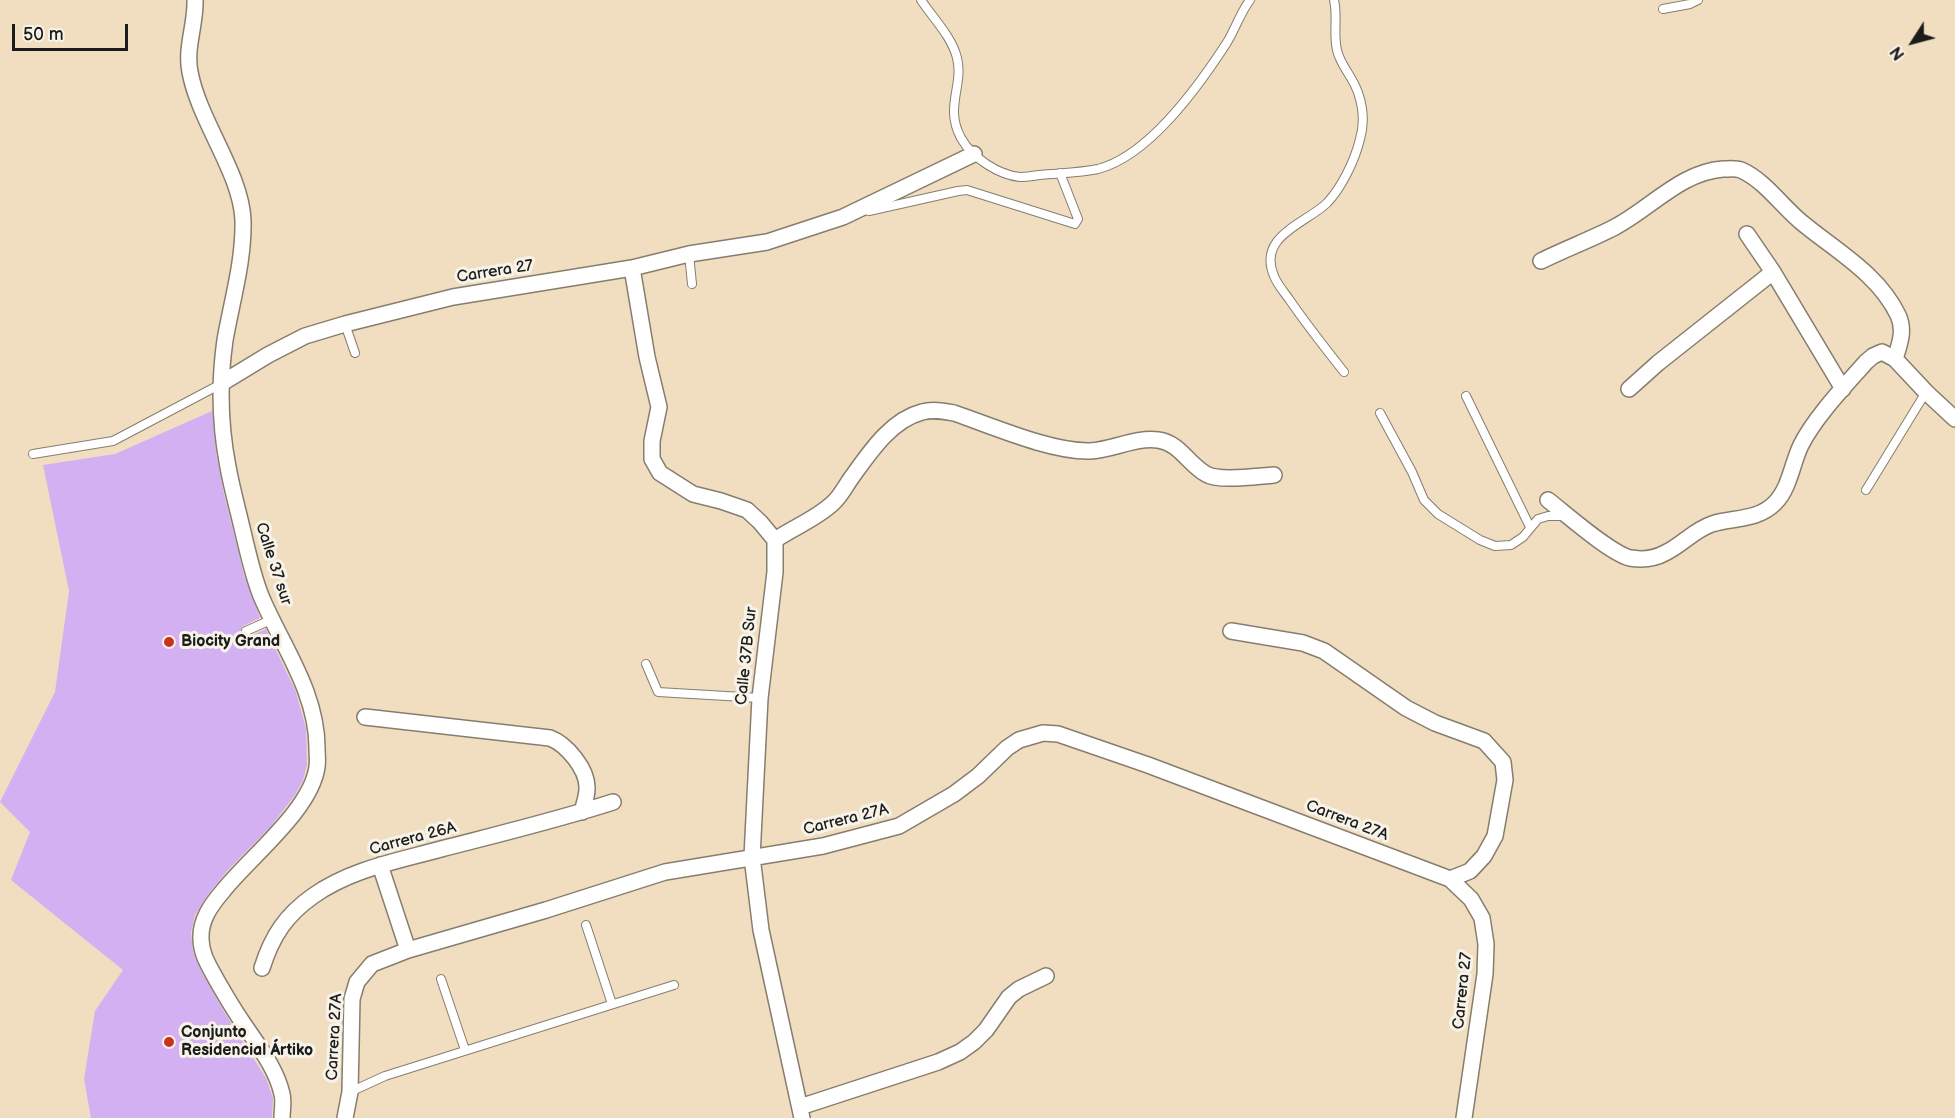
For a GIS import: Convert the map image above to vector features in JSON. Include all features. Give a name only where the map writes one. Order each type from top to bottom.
[{"type":"street","name":"Calle 37 sur","points":[[195,0],[189,69],[195,92],[235,187],[243,217],[242,247],[225,342],[222,383],[221,411],[227,465],[261,596],[306,691],[315,717],[317,768],[309,791],[296,810],[236,874],[212,905],[203,921],[201,940],[205,958],[276,1075],[283,1096],[282,1118]]},
{"type":"street","name":"Carrera 27","points":[[222,383],[305,336],[345,324],[453,297],[632,268],[657,260],[767,242],[843,217],[974,154]]},
{"type":"street","points":[[1541,261],[1614,228],[1677,185],[1699,174],[1722,169],[1739,170],[1759,182],[1800,222],[1854,263],[1876,284],[1890,302],[1902,329],[1895,359]]},
{"type":"street","points":[[1747,234],[1773,272],[1843,389]]},
{"type":"street","points":[[632,268],[648,365],[659,407],[652,441],[652,459],[660,473],[693,495],[747,510],[775,540],[819,514],[835,501],[884,436],[902,422],[921,412],[938,410],[954,412],[1052,446],[1075,451],[1093,451],[1140,441],[1158,440],[1172,444],[1207,475],[1219,477],[1274,475]]},
{"type":"street","points":[[1629,389],[1658,363],[1773,272]]},
{"type":"street","points":[[1548,500],[1611,549],[1628,557],[1642,559],[1668,552],[1709,525],[1762,513],[1777,502],[1786,487],[1802,444],[1843,389],[1872,356],[1882,352],[1895,359],[1955,419]]},
{"type":"street","name":"Calle 37B Sur","points":[[775,540],[775,572],[760,698],[752,857],[761,930],[801,1113]]},
{"type":"street","points":[[1231,631],[1303,643],[1324,651],[1406,708],[1435,723],[1484,741],[1503,762],[1505,780],[1495,836],[1484,856],[1470,871],[1450,879]]},
{"type":"street","points":[[364,717],[550,738],[560,742],[568,749],[586,778],[588,786],[582,812]]},
{"type":"street","name":"Carrera 27A","points":[[345,1118],[350,1092],[352,999],[357,982],[372,964],[408,950],[546,910],[664,872],[823,846],[899,826],[954,794],[978,776],[1007,748],[1026,737],[1043,733],[1058,734],[1148,765],[1450,879]]},
{"type":"street","name":"Carrera 26A","points":[[262,968],[268,947],[279,929],[312,896],[331,884],[380,865],[613,802]]},
{"type":"street","points":[[380,865],[408,950]]},
{"type":"street","name":"Carrera 27","points":[[1450,879],[1472,899],[1482,918],[1486,944],[1485,974],[1464,1118]]},
{"type":"street","points":[[801,1113],[960,1052],[986,1029],[1009,997],[1018,989],[1046,976]]},
{"type":"lane","points":[[921,0],[948,38],[957,59],[953,114],[962,141],[974,154],[1004,173],[1021,177],[1096,169],[1112,164],[1140,148],[1152,137],[1210,66],[1227,42],[1250,0]]},
{"type":"lane","points":[[1334,0],[1337,52],[1361,102],[1363,121],[1360,140],[1347,172],[1326,203],[1295,224],[1275,242],[1271,261],[1275,278],[1344,372]]},
{"type":"lane","points":[[1663,9],[1690,4],[1698,0]]},
{"type":"lane","points":[[843,217],[967,190],[1075,224],[1078,219],[1060,173]]},
{"type":"lane","points":[[689,254],[692,284]]},
{"type":"lane","points":[[345,324],[356,353]]},
{"type":"lane","name":"Carrera 27","points":[[33,454],[113,441],[222,383]]},
{"type":"lane","points":[[1866,490],[1926,392]]},
{"type":"lane","points":[[1466,396],[1530,527]]},
{"type":"lane","points":[[1380,413],[1412,472],[1424,500],[1438,514],[1480,540],[1495,546],[1511,545],[1523,537],[1538,519],[1548,516],[1568,516]]},
{"type":"lane","points":[[246,631],[273,619]]},
{"type":"lane","points":[[646,664],[658,692],[760,698]]},
{"type":"lane","points":[[586,925],[612,1004]]},
{"type":"lane","points":[[441,979],[465,1050]]},
{"type":"lane","points":[[350,1092],[385,1076],[674,985]]},
{"type":"building","name":"Biocity Grand","points":[[212,411],[216,453],[224,494],[244,575],[260,618],[243,626],[240,633],[248,637],[266,629],[296,692],[306,729],[307,765],[303,780],[295,795],[271,826],[227,871],[207,896],[195,915],[191,932],[193,952],[200,969],[266,1078],[273,1098],[272,1118],[91,1118],[84,1079],[95,1011],[123,970],[11,880],[30,832],[0,802],[55,692],[69,591],[43,465],[115,454]]},
{"type":"place","name":"Biocity Grand","points":[[169,642]]},
{"type":"place","name":"Conjunto Residencial Ártiko","points":[[169,1042]]}]
